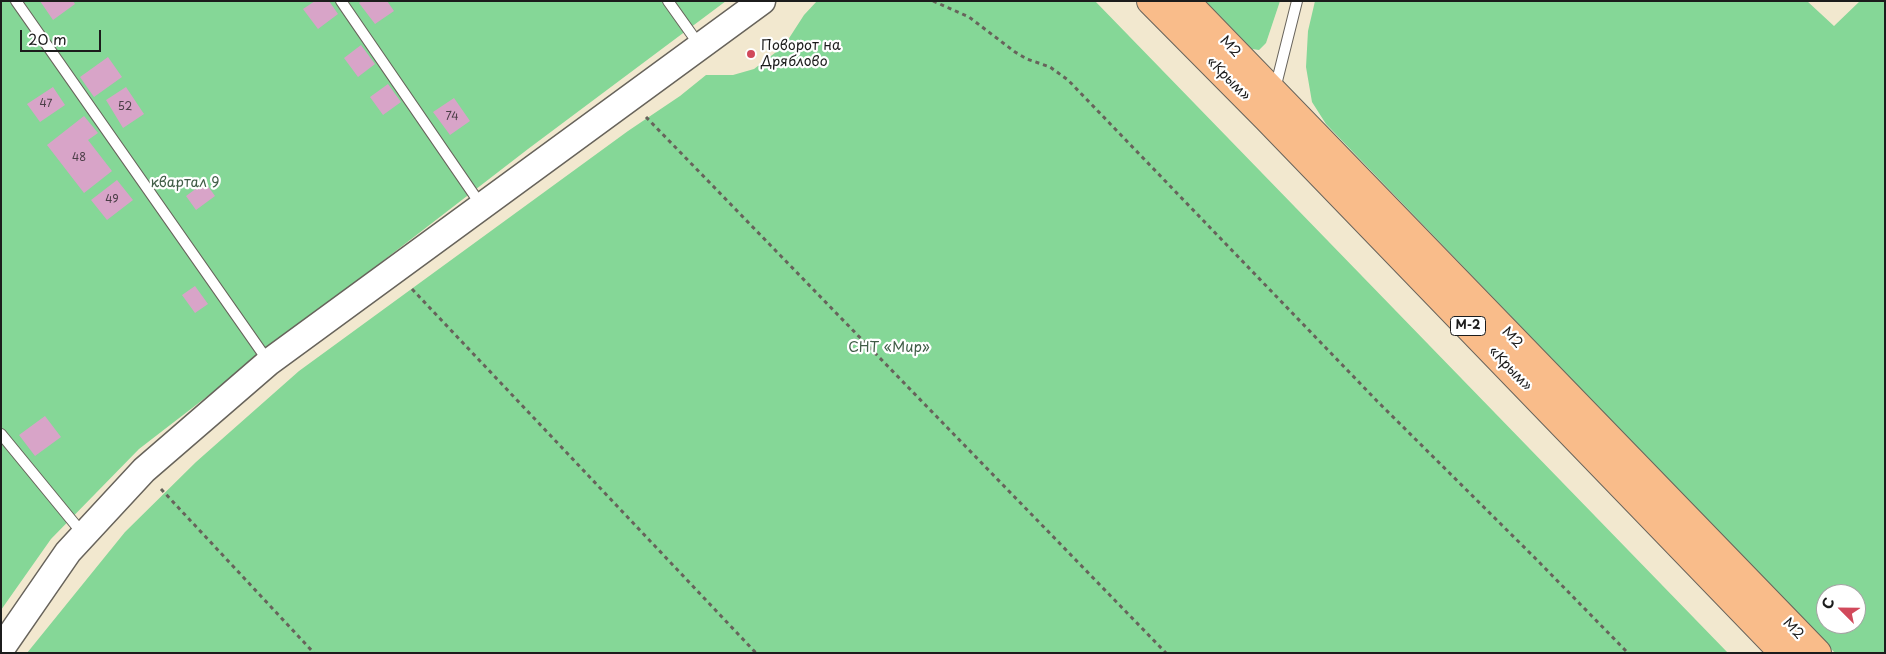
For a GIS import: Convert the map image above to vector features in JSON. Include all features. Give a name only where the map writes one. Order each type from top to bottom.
[{"type":"highway","name":"«Крым»","points":[[1151,1],[1267,118],[1784,653]]},
{"type":"highway","name":"М2","points":[[1185,1],[1817,653]]},
{"type":"street","points":[[1,649],[68,552],[144,470],[268,362],[762,1]]},
{"type":"lane","points":[[16,1],[268,362]]},
{"type":"lane","points":[[341,1],[482,206]]},
{"type":"lane","points":[[668,1],[700,46]]},
{"type":"lane","points":[[1274,92],[1297,1]]},
{"type":"lane","points":[[1,434],[84,535]]},
{"type":"path","points":[[932,1],[969,17],[1027,59],[1050,67],[1068,80],[1377,401],[1536,558],[1628,653]]},
{"type":"path","points":[[628,99],[1166,653]]},
{"type":"path","points":[[394,270],[756,653]]},
{"type":"path","points":[[144,470],[314,653]]},
{"type":"green space","name":"квартал 9","points":[[1,1],[726,1],[528,149],[139,449],[51,539],[1,610]]},
{"type":"green space","name":"СНТ «Мир»","points":[[817,1],[1095,1],[1728,653],[27,653],[125,532],[196,462],[299,371],[628,131],[680,96],[706,75],[733,75],[754,69],[784,46],[804,15]]},
{"type":"green space","points":[[1205,1],[1280,1],[1266,43],[1259,50],[1252,49]]},
{"type":"green space","points":[[1315,1],[1807,1],[1834,26],[1860,1],[1885,1],[1885,653],[1835,653],[1817,634],[1866,634],[1866,584],[1816,584],[1816,633],[1326,124],[1312,102],[1306,67],[1308,31]]},
{"type":"building","points":[[40,1],[73,1],[75,4],[53,20]]},
{"type":"building","points":[[315,1],[329,1],[338,14],[318,29],[303,9]]},
{"type":"building","points":[[362,1],[387,1],[394,11],[375,24],[359,3]]},
{"type":"building","points":[[361,45],[375,64],[358,77],[344,58]]},
{"type":"building","points":[[108,57],[122,77],[94,97],[80,77]]},
{"type":"building","points":[[388,84],[401,102],[383,115],[370,97]]},
{"type":"building","points":[[53,87],[65,105],[40,122],[27,104]]},
{"type":"building","points":[[126,87],[144,114],[123,128],[106,100]]},
{"type":"building","points":[[454,98],[470,121],[450,135],[433,112]]},
{"type":"building","points":[[84,116],[98,133],[88,140],[112,171],[84,193],[47,145]]},
{"type":"building","points":[[117,180],[133,200],[107,220],[91,200]]},
{"type":"building","points":[[205,182],[215,196],[196,210],[186,196]]},
{"type":"building","points":[[195,286],[208,304],[195,313],[182,295]]},
{"type":"building","points":[[45,416],[61,437],[35,456],[19,435]]},
{"type":"place","name":"Поворот на Дряблово","points":[[751,54]]}]
